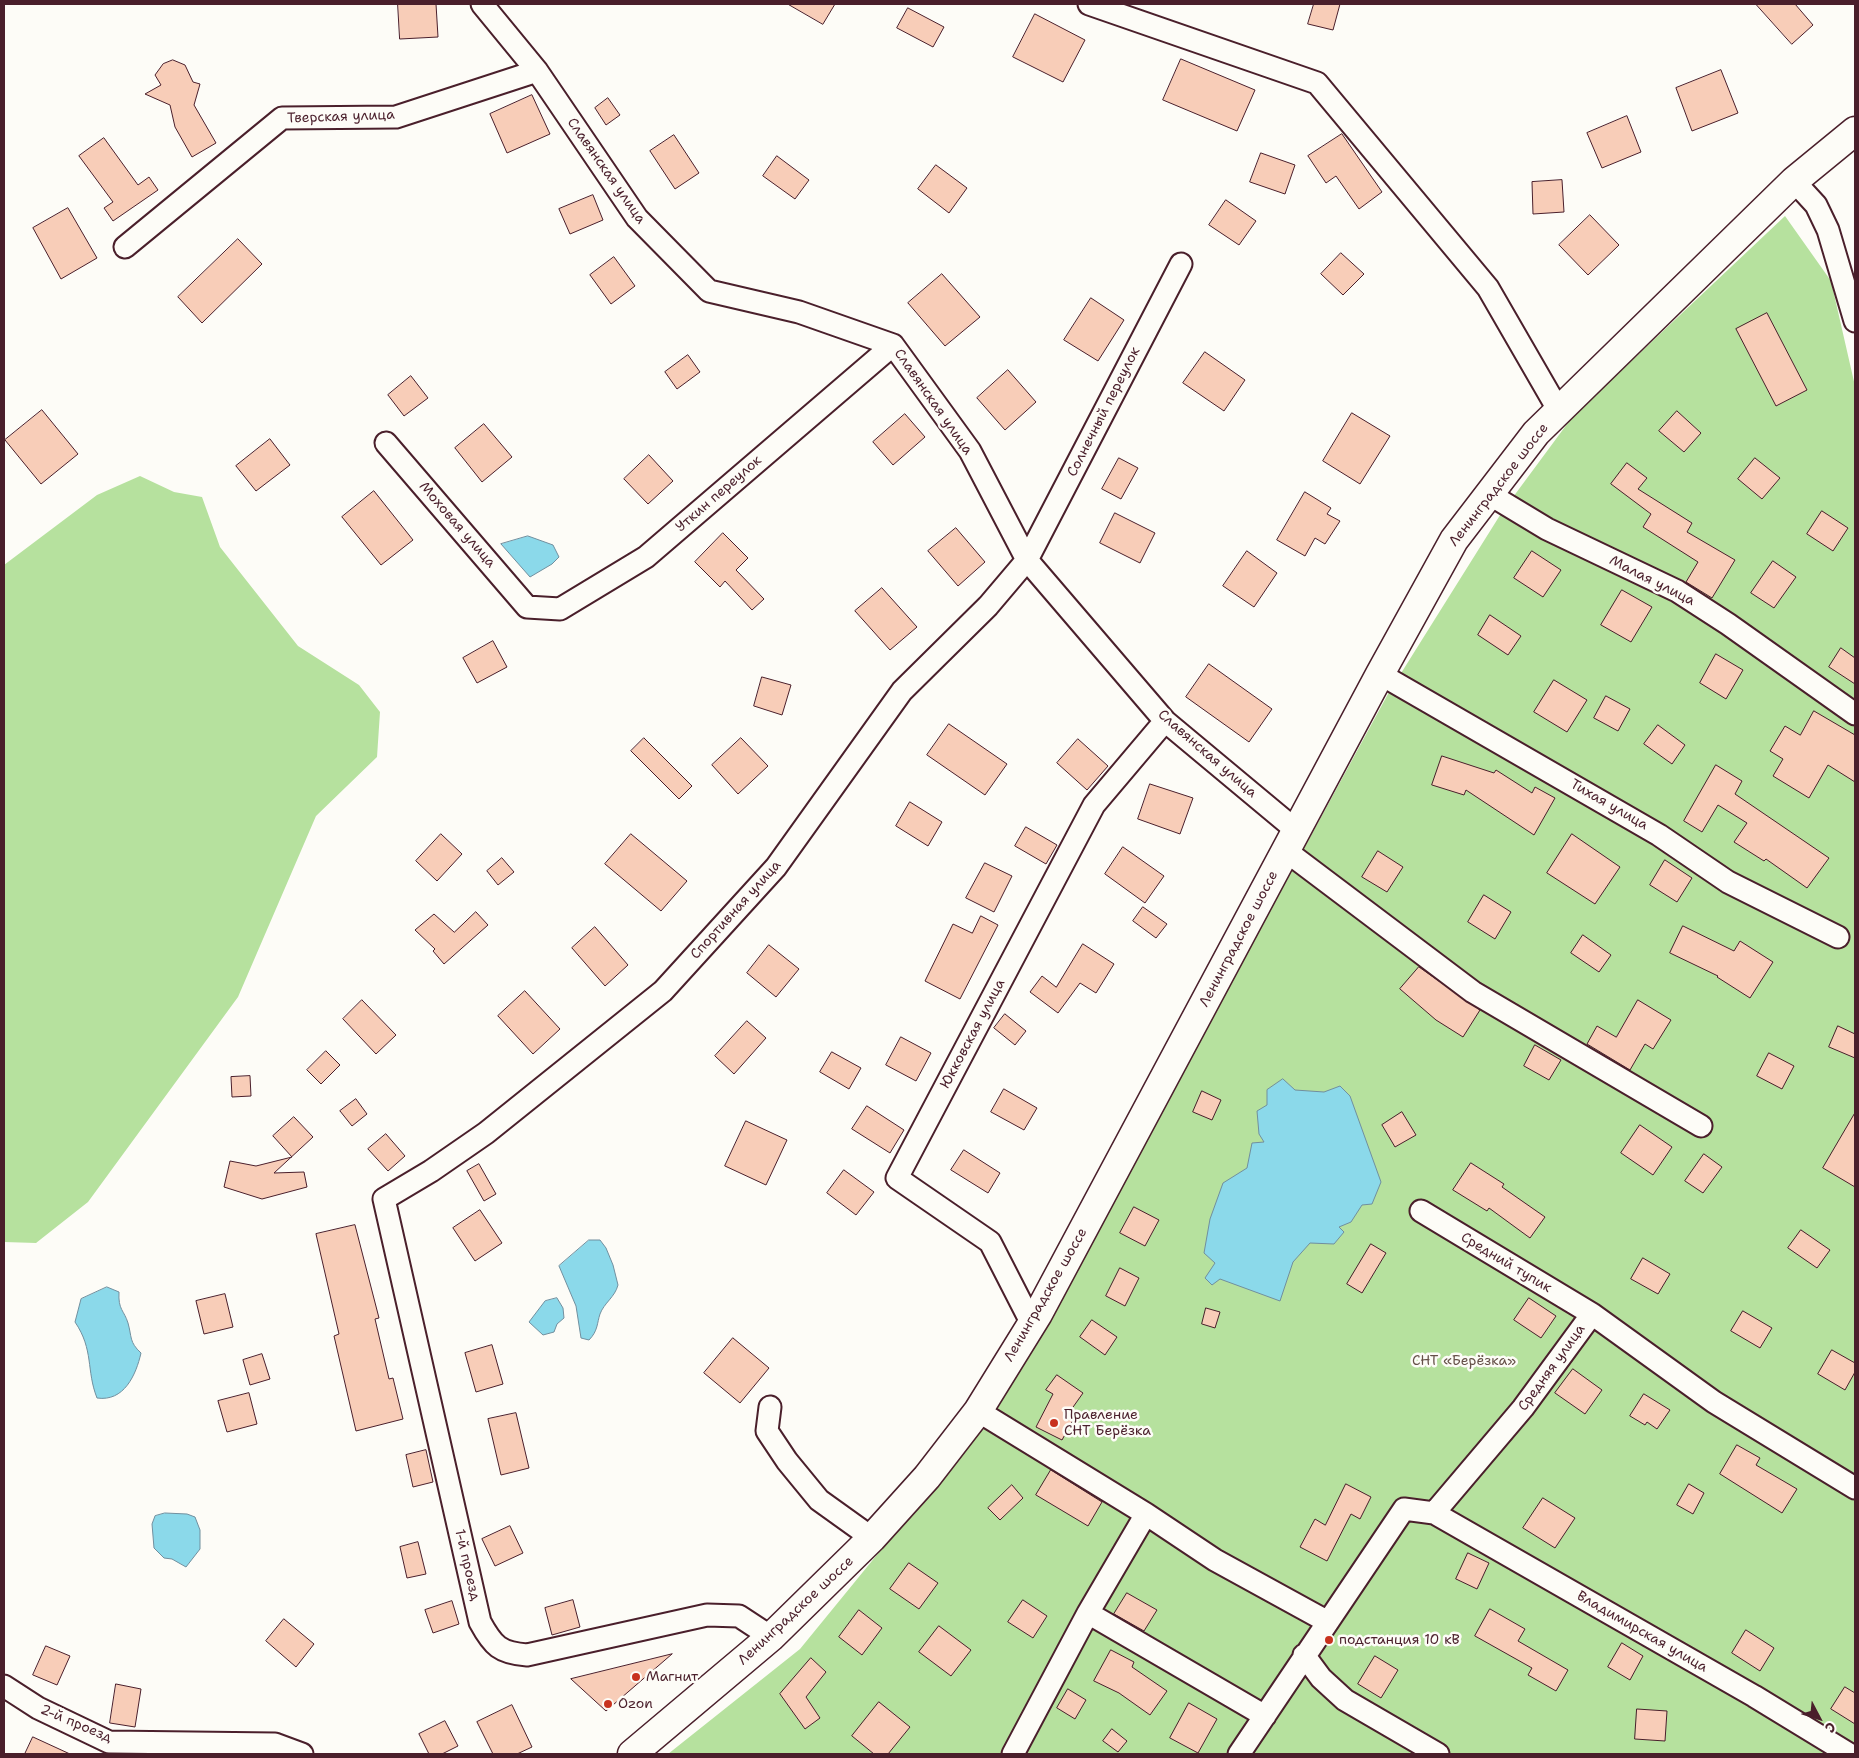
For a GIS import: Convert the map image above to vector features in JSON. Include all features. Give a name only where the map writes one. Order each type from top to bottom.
[{"type":"main road","name":"Ленинградское шоссе","points":[[632,1754],[771,1637],[872,1538],[927,1477],[978,1411],[1032,1324],[1380,674],[1454,540],[1536,433],[1794,181],[1855,131]]},
{"type":"street","name":"Славянская улица","points":[[482,4],[537,71],[636,218],[709,290],[799,312],[892,345],[970,452],[1026,560],[1165,721],[1292,841],[1473,992],[1701,1126]]},
{"type":"street","points":[[1089,4],[1317,83],[1488,288],[1559,411]]},
{"type":"street","name":"Тверская улица","points":[[125,247],[282,118],[396,117],[537,71]]},
{"type":"street","points":[[1794,181],[1816,205],[1828,230],[1855,321]]},
{"type":"street","name":"Солнечный переулок","points":[[1026,560],[1181,264]]},
{"type":"street","name":"Уткин переулок","points":[[528,606],[560,609],[646,557],[892,345]]},
{"type":"street","name":"Моховая улица","points":[[386,443],[528,606]]},
{"type":"street","name":"Малая улица","points":[[1489,494],[1547,529],[1677,591],[1728,624],[1855,714]]},
{"type":"street","name":"Спортивная улица","points":[[384,1199],[431,1172],[486,1133],[663,991],[776,867],[902,690],[988,606],[1026,560]]},
{"type":"street","name":"Тихая улица","points":[[1380,674],[1659,835],[1728,882],[1838,937]]},
{"type":"street","name":"Юкковская улица","points":[[1032,1324],[990,1242],[897,1178],[1094,805],[1165,721]]},
{"type":"street","name":"1-й проезд","points":[[384,1199],[480,1622],[490,1640],[508,1654],[527,1656],[707,1615],[739,1616],[771,1637]]},
{"type":"street","name":"Средний тупик","points":[[1421,1212],[1592,1314]]},
{"type":"street","name":"Средняя улица","points":[[1434,1513],[1523,1408],[1592,1314],[1714,1402],[1855,1488]]},
{"type":"street","points":[[770,1407],[767,1431],[787,1461],[819,1500],[872,1538]]},
{"type":"street","points":[[978,1411],[1146,1514],[1215,1560],[1328,1622]]},
{"type":"street","points":[[1239,1754],[1404,1509],[1434,1513]]},
{"type":"street","name":"Владимирская улица","points":[[1434,1513],[1754,1696],[1848,1754]]},
{"type":"street","points":[[1013,1754],[1088,1613],[1146,1514]]},
{"type":"street","points":[[1088,1613],[1265,1716]]},
{"type":"street","points":[[1304,1655],[1321,1678],[1345,1700],[1438,1754]]},
{"type":"street","name":"2-й проезд","points":[[4,1686],[38,1708],[109,1742],[275,1744],[302,1754]]},
{"type":"green space","name":"СНТ «Берёзка»","points":[[1785,216],[1831,281],[1855,386],[1855,1754],[668,1754],[800,1649],[974,1436],[1276,900],[1388,694],[1502,512],[1573,416]]},
{"type":"green space","points":[[140,476],[174,492],[202,497],[220,547],[298,646],[359,685],[380,712],[377,757],[316,816],[238,997],[88,1202],[36,1243],[4,1242],[4,565],[97,495]]},
{"type":"water","points":[[528,536],[553,545],[559,557],[552,564],[530,577],[501,544]]},
{"type":"water","points":[[1283,1079],[1295,1090],[1324,1092],[1340,1086],[1350,1096],[1381,1182],[1372,1204],[1362,1205],[1351,1222],[1339,1227],[1344,1232],[1334,1244],[1310,1243],[1293,1262],[1280,1301],[1220,1279],[1212,1285],[1205,1278],[1215,1263],[1204,1253],[1210,1219],[1223,1183],[1247,1168],[1252,1143],[1264,1142],[1259,1134],[1257,1111],[1267,1105],[1267,1090]]},
{"type":"water","points":[[589,1240],[600,1240],[606,1248],[618,1285],[602,1310],[596,1330],[589,1340],[581,1338],[576,1306],[559,1266]]},
{"type":"water","points":[[107,1287],[119,1292],[120,1306],[128,1323],[133,1342],[141,1353],[136,1370],[127,1385],[115,1396],[97,1398],[85,1342],[75,1322],[81,1299]]},
{"type":"water","points":[[557,1298],[563,1308],[564,1318],[557,1324],[554,1332],[543,1335],[529,1322],[545,1301]]},
{"type":"water","points":[[165,1513],[187,1514],[195,1517],[200,1530],[200,1549],[186,1567],[172,1559],[164,1558],[154,1548],[152,1524],[155,1516]]},
{"type":"building","points":[[398,4],[436,4],[438,37],[400,39]]},
{"type":"building","points":[[788,4],[835,4],[823,24]]},
{"type":"building","points":[[1314,4],[1340,4],[1333,30],[1308,24]]},
{"type":"building","points":[[1756,4],[1795,4],[1813,25],[1792,44]]},
{"type":"building","points":[[908,8],[944,27],[933,47],[897,28]]},
{"type":"building","points":[[1035,14],[1085,40],[1063,82],[1013,57]]},
{"type":"building","points":[[1181,59],[1255,90],[1237,131],[1163,100]]},
{"type":"building","points":[[173,60],[185,65],[193,82],[200,84],[194,105],[216,143],[192,157],[175,127],[170,105],[145,94],[161,85],[155,75],[163,64]]},
{"type":"building","points":[[1721,70],[1738,113],[1692,131],[1676,88]]},
{"type":"building","points":[[532,95],[550,134],[507,153],[490,114]]},
{"type":"building","points":[[608,98],[620,115],[606,125],[595,108]]},
{"type":"building","points":[[1627,116],[1641,152],[1602,168],[1587,133]]},
{"type":"building","points":[[1342,134],[1382,192],[1359,209],[1336,176],[1326,183],[1308,156]]},
{"type":"building","points":[[674,135],[699,173],[675,189],[650,151]]},
{"type":"building","points":[[104,138],[138,185],[149,177],[158,190],[113,221],[104,208],[113,202],[79,156]]},
{"type":"building","points":[[1261,153],[1295,165],[1285,194],[1250,182]]},
{"type":"building","points":[[777,156],[809,180],[795,199],[763,176]]},
{"type":"building","points":[[936,165],[967,188],[949,213],[918,189]]},
{"type":"building","points":[[1562,180],[1564,212],[1533,214],[1532,182]]},
{"type":"building","points":[[593,195],[603,220],[570,234],[559,209]]},
{"type":"building","points":[[1226,200],[1256,221],[1239,245],[1209,225]]},
{"type":"building","points":[[68,208],[97,258],[61,279],[33,228]]},
{"type":"building","points":[[1590,215],[1619,245],[1588,275],[1559,245]]},
{"type":"building","points":[[238,239],[262,264],[202,323],[178,297]]},
{"type":"building","points":[[1341,253],[1364,274],[1343,295],[1321,274]]},
{"type":"building","points":[[614,257],[635,286],[611,304],[590,275]]},
{"type":"building","points":[[942,274],[980,317],[945,346],[908,303]]},
{"type":"building","points":[[1091,298],[1124,320],[1098,361],[1064,340]]},
{"type":"building","points":[[1767,313],[1807,390],[1776,406],[1736,329]]},
{"type":"building","points":[[1205,352],[1245,380],[1224,411],[1183,383]]},
{"type":"building","points":[[688,355],[700,372],[677,389],[665,372]]},
{"type":"building","points":[[1008,370],[1036,402],[1005,430],[977,398]]},
{"type":"building","points":[[411,376],[428,398],[404,416],[388,395]]},
{"type":"building","points":[[42,410],[78,454],[41,484],[5,440]]},
{"type":"building","points":[[1677,411],[1701,433],[1684,452],[1659,431]]},
{"type":"building","points":[[1352,413],[1390,436],[1360,484],[1323,461]]},
{"type":"building","points":[[905,414],[925,437],[893,465],[873,442]]},
{"type":"building","points":[[484,424],[512,457],[482,482],[455,448]]},
{"type":"building","points":[[270,439],[290,465],[256,491],[236,466]]},
{"type":"building","points":[[649,455],[673,481],[648,504],[624,479]]},
{"type":"building","points":[[1119,458],[1138,468],[1121,499],[1102,489]]},
{"type":"building","points":[[1755,458],[1780,478],[1762,499],[1738,479]]},
{"type":"building","points":[[1627,463],[1647,478],[1638,489],[1692,523],[1687,532],[1735,560],[1712,598],[1686,582],[1698,562],[1643,527],[1651,514],[1611,484]]},
{"type":"building","points":[[374,491],[413,540],[381,565],[342,517]]},
{"type":"building","points":[[1305,492],[1331,508],[1327,514],[1340,521],[1325,544],[1315,538],[1305,556],[1277,540]]},
{"type":"building","points":[[1822,511],[1848,528],[1833,551],[1807,534]]},
{"type":"building","points":[[1115,513],[1155,533],[1140,563],[1100,543]]},
{"type":"building","points":[[956,528],[985,562],[958,586],[928,551]]},
{"type":"building","points":[[723,533],[748,558],[736,570],[764,599],[752,610],[725,581],[720,587],[695,562]]},
{"type":"building","points":[[1247,551],[1277,573],[1254,607],[1223,586]]},
{"type":"building","points":[[1532,551],[1561,570],[1543,597],[1514,578]]},
{"type":"building","points":[[1773,561],[1796,577],[1774,608],[1751,593]]},
{"type":"building","points":[[882,588],[917,627],[890,650],[855,611]]},
{"type":"building","points":[[1622,590],[1652,607],[1631,642],[1601,625]]},
{"type":"building","points":[[1490,615],[1521,636],[1508,655],[1478,635]]},
{"type":"building","points":[[493,641],[507,667],[477,683],[463,658]]},
{"type":"building","points":[[1841,648],[1855,658],[1855,684],[1829,667]]},
{"type":"building","points":[[1716,654],[1743,670],[1726,699],[1700,683]]},
{"type":"building","points":[[1209,664],[1272,709],[1249,742],[1186,697]]},
{"type":"building","points":[[762,677],[791,685],[782,715],[754,706]]},
{"type":"building","points":[[1554,680],[1587,700],[1567,732],[1534,712]]},
{"type":"building","points":[[1606,696],[1630,709],[1618,731],[1594,718]]},
{"type":"building","points":[[1814,711],[1855,735],[1855,782],[1828,765],[1809,798],[1773,776],[1783,759],[1770,751],[1785,726],[1800,735]]},
{"type":"building","points":[[949,724],[1007,764],[985,795],[927,755]]},
{"type":"building","points":[[1658,725],[1685,745],[1672,764],[1644,744]]},
{"type":"building","points":[[644,738],[692,786],[679,799],[631,751]]},
{"type":"building","points":[[741,738],[768,766],[738,794],[712,765]]},
{"type":"building","points":[[1078,739],[1108,766],[1087,790],[1057,763]]},
{"type":"building","points":[[1442,756],[1494,773],[1496,770],[1532,793],[1535,787],[1555,798],[1534,835],[1466,790],[1464,795],[1432,785]]},
{"type":"building","points":[[1716,765],[1742,781],[1735,794],[1829,858],[1807,888],[1766,859],[1764,861],[1734,842],[1747,823],[1718,805],[1702,832],[1684,821]]},
{"type":"building","points":[[1150,784],[1193,798],[1180,834],[1138,819]]},
{"type":"building","points":[[910,802],[942,822],[928,846],[896,826]]},
{"type":"building","points":[[1026,827],[1057,845],[1046,864],[1015,846]]},
{"type":"building","points":[[441,834],[462,854],[437,881],[416,861]]},
{"type":"building","points":[[631,834],[687,881],[661,911],[605,864]]},
{"type":"building","points":[[1572,834],[1620,867],[1595,904],[1547,873]]},
{"type":"building","points":[[1123,847],[1164,876],[1145,903],[1105,874]]},
{"type":"building","points":[[1378,851],[1403,867],[1387,892],[1362,877]]},
{"type":"building","points":[[502,858],[514,872],[498,885],[487,871]]},
{"type":"building","points":[[1665,860],[1692,878],[1677,902],[1650,885]]},
{"type":"building","points":[[985,863],[1012,876],[994,912],[966,898]]},
{"type":"building","points":[[1484,895],[1511,912],[1495,939],[1468,922]]},
{"type":"building","points":[[1143,907],[1167,924],[1156,938],[1133,921]]},
{"type":"building","points":[[476,912],[488,925],[444,964],[433,951],[435,949],[415,930],[434,914],[454,932]]},
{"type":"building","points":[[981,916],[998,925],[960,999],[925,981],[953,924],[972,933]]},
{"type":"building","points":[[1683,926],[1734,951],[1740,941],[1773,962],[1750,998],[1718,976],[1670,953]]},
{"type":"building","points":[[595,927],[628,965],[605,986],[572,948]]},
{"type":"building","points":[[1583,935],[1611,955],[1599,972],[1571,953]]},
{"type":"building","points":[[1083,944],[1114,964],[1096,993],[1080,983],[1058,1013],[1030,992],[1042,976],[1056,987]]},
{"type":"building","points":[[769,945],[799,969],[776,997],[747,973]]},
{"type":"building","points":[[1419,967],[1480,1010],[1463,1037],[1436,1020],[1400,989]]},
{"type":"building","points":[[525,991],[560,1029],[533,1054],[498,1016]]},
{"type":"building","points":[[362,1000],[396,1035],[376,1054],[343,1019]]},
{"type":"building","points":[[1638,1000],[1671,1020],[1653,1049],[1645,1044],[1630,1070],[1587,1044],[1597,1026],[1616,1037]]},
{"type":"building","points":[[1005,1014],[1026,1031],[1015,1045],[994,1028]]},
{"type":"building","points":[[747,1021],[766,1038],[734,1074],[715,1056]]},
{"type":"building","points":[[1838,1026],[1855,1034],[1855,1058],[1829,1047]]},
{"type":"building","points":[[901,1037],[931,1053],[916,1081],[886,1065]]},
{"type":"building","points":[[1535,1045],[1561,1060],[1549,1080],[1524,1066]]},
{"type":"building","points":[[326,1051],[340,1065],[321,1084],[307,1070]]},
{"type":"building","points":[[832,1052],[861,1068],[849,1089],[820,1072]]},
{"type":"building","points":[[1769,1053],[1794,1066],[1782,1089],[1757,1076]]},
{"type":"building","points":[[250,1076],[251,1096],[232,1097],[231,1077]]},
{"type":"building","points":[[1004,1089],[1037,1108],[1024,1130],[991,1112]]},
{"type":"building","points":[[1202,1091],[1221,1100],[1212,1120],[1193,1112]]},
{"type":"building","points":[[356,1099],[367,1114],[352,1126],[340,1111]]},
{"type":"building","points":[[867,1106],[904,1130],[890,1153],[852,1129]]},
{"type":"building","points":[[1402,1112],[1416,1135],[1395,1147],[1382,1125]]},
{"type":"building","points":[[1855,1113],[1855,1187],[1823,1168]]},
{"type":"building","points":[[294,1117],[313,1137],[292,1157],[273,1136]]},
{"type":"building","points":[[746,1121],[787,1140],[766,1185],[725,1166]]},
{"type":"building","points":[[1640,1125],[1672,1147],[1653,1175],[1621,1153]]},
{"type":"building","points":[[386,1134],[405,1156],[388,1171],[368,1149]]},
{"type":"building","points":[[964,1150],[1000,1173],[988,1193],[951,1170]]},
{"type":"building","points":[[1704,1154],[1722,1167],[1703,1193],[1685,1181]]},
{"type":"building","points":[[291,1157],[274,1173],[304,1172],[307,1187],[262,1199],[224,1187],[230,1161],[256,1166]]},
{"type":"building","points":[[1471,1163],[1504,1184],[1502,1187],[1545,1217],[1530,1238],[1489,1208],[1487,1211],[1453,1190]]},
{"type":"building","points":[[479,1164],[496,1194],[484,1201],[467,1171]]},
{"type":"building","points":[[844,1170],[874,1192],[856,1215],[827,1193]]},
{"type":"building","points":[[1134,1207],[1159,1220],[1145,1246],[1120,1233]]},
{"type":"building","points":[[480,1210],[502,1243],[475,1261],[453,1228]]},
{"type":"building","points":[[355,1225],[379,1318],[375,1319],[389,1379],[393,1378],[403,1419],[356,1431],[334,1336],[339,1334],[316,1234]]},
{"type":"building","points":[[1801,1230],[1830,1250],[1817,1268],[1788,1248]]},
{"type":"building","points":[[1371,1244],[1386,1253],[1362,1293],[1347,1284]]},
{"type":"building","points":[[1643,1258],[1670,1274],[1658,1294],[1631,1279]]},
{"type":"building","points":[[1120,1268],[1139,1278],[1125,1306],[1106,1296]]},
{"type":"building","points":[[225,1294],[233,1327],[204,1334],[196,1301]]},
{"type":"building","points":[[1529,1298],[1556,1316],[1541,1338],[1514,1320]]},
{"type":"building","points":[[1206,1308],[1220,1312],[1215,1328],[1202,1324]]},
{"type":"building","points":[[1743,1311],[1772,1328],[1760,1348],[1731,1331]]},
{"type":"building","points":[[1092,1320],[1117,1337],[1105,1355],[1080,1337]]},
{"type":"building","points":[[733,1338],[769,1368],[740,1403],[704,1373]]},
{"type":"building","points":[[492,1345],[503,1384],[476,1392],[465,1353]]},
{"type":"building","points":[[1832,1350],[1855,1363],[1855,1372],[1845,1390],[1818,1374]]},
{"type":"building","points":[[262,1354],[270,1379],[250,1385],[243,1360]]},
{"type":"building","points":[[1573,1369],[1602,1390],[1585,1414],[1555,1393]]},
{"type":"building","points":[[1057,1375],[1083,1393],[1066,1417],[1073,1420],[1062,1440],[1036,1427],[1053,1394],[1046,1390]]},
{"type":"building","points":[[249,1393],[257,1424],[227,1432],[218,1401]]},
{"type":"building","points":[[1644,1394],[1670,1410],[1657,1429],[1647,1422],[1645,1425],[1630,1416]]},
{"type":"building","points":[[516,1413],[529,1468],[501,1475],[488,1419]]},
{"type":"building","points":[[1737,1445],[1760,1458],[1756,1465],[1797,1489],[1782,1513],[1720,1474]]},
{"type":"building","points":[[426,1450],[433,1482],[413,1487],[406,1455]]},
{"type":"building","points":[[1051,1470],[1102,1502],[1088,1526],[1036,1495]]},
{"type":"building","points":[[1346,1484],[1371,1497],[1360,1519],[1351,1514],[1327,1561],[1300,1547],[1315,1519],[1325,1525]]},
{"type":"building","points":[[1689,1484],[1704,1493],[1693,1514],[1677,1505]]},
{"type":"building","points":[[1012,1485],[1023,1498],[1000,1520],[988,1508]]},
{"type":"building","points":[[1543,1498],[1575,1518],[1555,1548],[1523,1528]]},
{"type":"building","points":[[510,1526],[523,1553],[495,1566],[482,1539]]},
{"type":"building","points":[[418,1542],[426,1574],[407,1578],[400,1547]]},
{"type":"building","points":[[1468,1553],[1489,1563],[1477,1589],[1456,1579]]},
{"type":"building","points":[[909,1563],[938,1583],[919,1609],[890,1589]]},
{"type":"building","points":[[1127,1593],[1157,1610],[1144,1631],[1114,1614]]},
{"type":"building","points":[[573,1600],[580,1627],[552,1635],[545,1608]]},
{"type":"building","points":[[1023,1600],[1047,1616],[1033,1638],[1008,1622]]},
{"type":"building","points":[[452,1601],[459,1624],[433,1633],[425,1610]]},
{"type":"building","points":[[1490,1609],[1525,1629],[1518,1641],[1568,1670],[1556,1691],[1528,1675],[1532,1668],[1475,1636]]},
{"type":"building","points":[[859,1610],[882,1628],[862,1655],[839,1637]]},
{"type":"building","points":[[284,1619],[314,1644],[296,1667],[266,1641]]},
{"type":"building","points":[[939,1626],[971,1650],[951,1676],[919,1652]]},
{"type":"building","points":[[1746,1630],[1774,1648],[1760,1671],[1732,1653]]},
{"type":"building","points":[[1622,1643],[1643,1656],[1630,1680],[1608,1667]]},
{"type":"building","points":[[46,1646],[70,1656],[57,1685],[33,1675]]},
{"type":"building","points":[[1111,1650],[1134,1662],[1132,1667],[1167,1691],[1150,1715],[1119,1693],[1094,1681]]},
{"type":"building","points":[[672,1654],[606,1711],[571,1679]]},
{"type":"building","points":[[1375,1656],[1398,1670],[1381,1698],[1358,1684]]},
{"type":"building","points":[[811,1658],[826,1672],[806,1697],[820,1718],[805,1729],[780,1694]]},
{"type":"building","points":[[116,1684],[141,1689],[135,1727],[110,1723]]},
{"type":"building","points":[[1845,1687],[1855,1693],[1855,1724],[1831,1709]]},
{"type":"building","points":[[1068,1689],[1086,1700],[1075,1719],[1057,1708]]},
{"type":"building","points":[[879,1702],[910,1727],[888,1754],[874,1754],[852,1736]]},
{"type":"building","points":[[1189,1703],[1217,1719],[1198,1753],[1170,1738]]},
{"type":"building","points":[[512,1705],[532,1747],[517,1754],[493,1754],[477,1722]]},
{"type":"building","points":[[1637,1709],[1667,1711],[1665,1741],[1635,1739]]},
{"type":"building","points":[[445,1721],[458,1746],[442,1754],[429,1754],[419,1734]]},
{"type":"building","points":[[1112,1729],[1127,1741],[1118,1752],[1103,1741]]},
{"type":"building","points":[[33,1737],[70,1754],[25,1754]]},
{"type":"place","name":"Правление СНТ Берёзка","points":[[1054,1423]]},
{"type":"place","name":"подстанция 10 кВ","points":[[1329,1640]]},
{"type":"place","name":"Магнит","points":[[636,1677]]},
{"type":"place","name":"Ozon","points":[[608,1704]]}]
